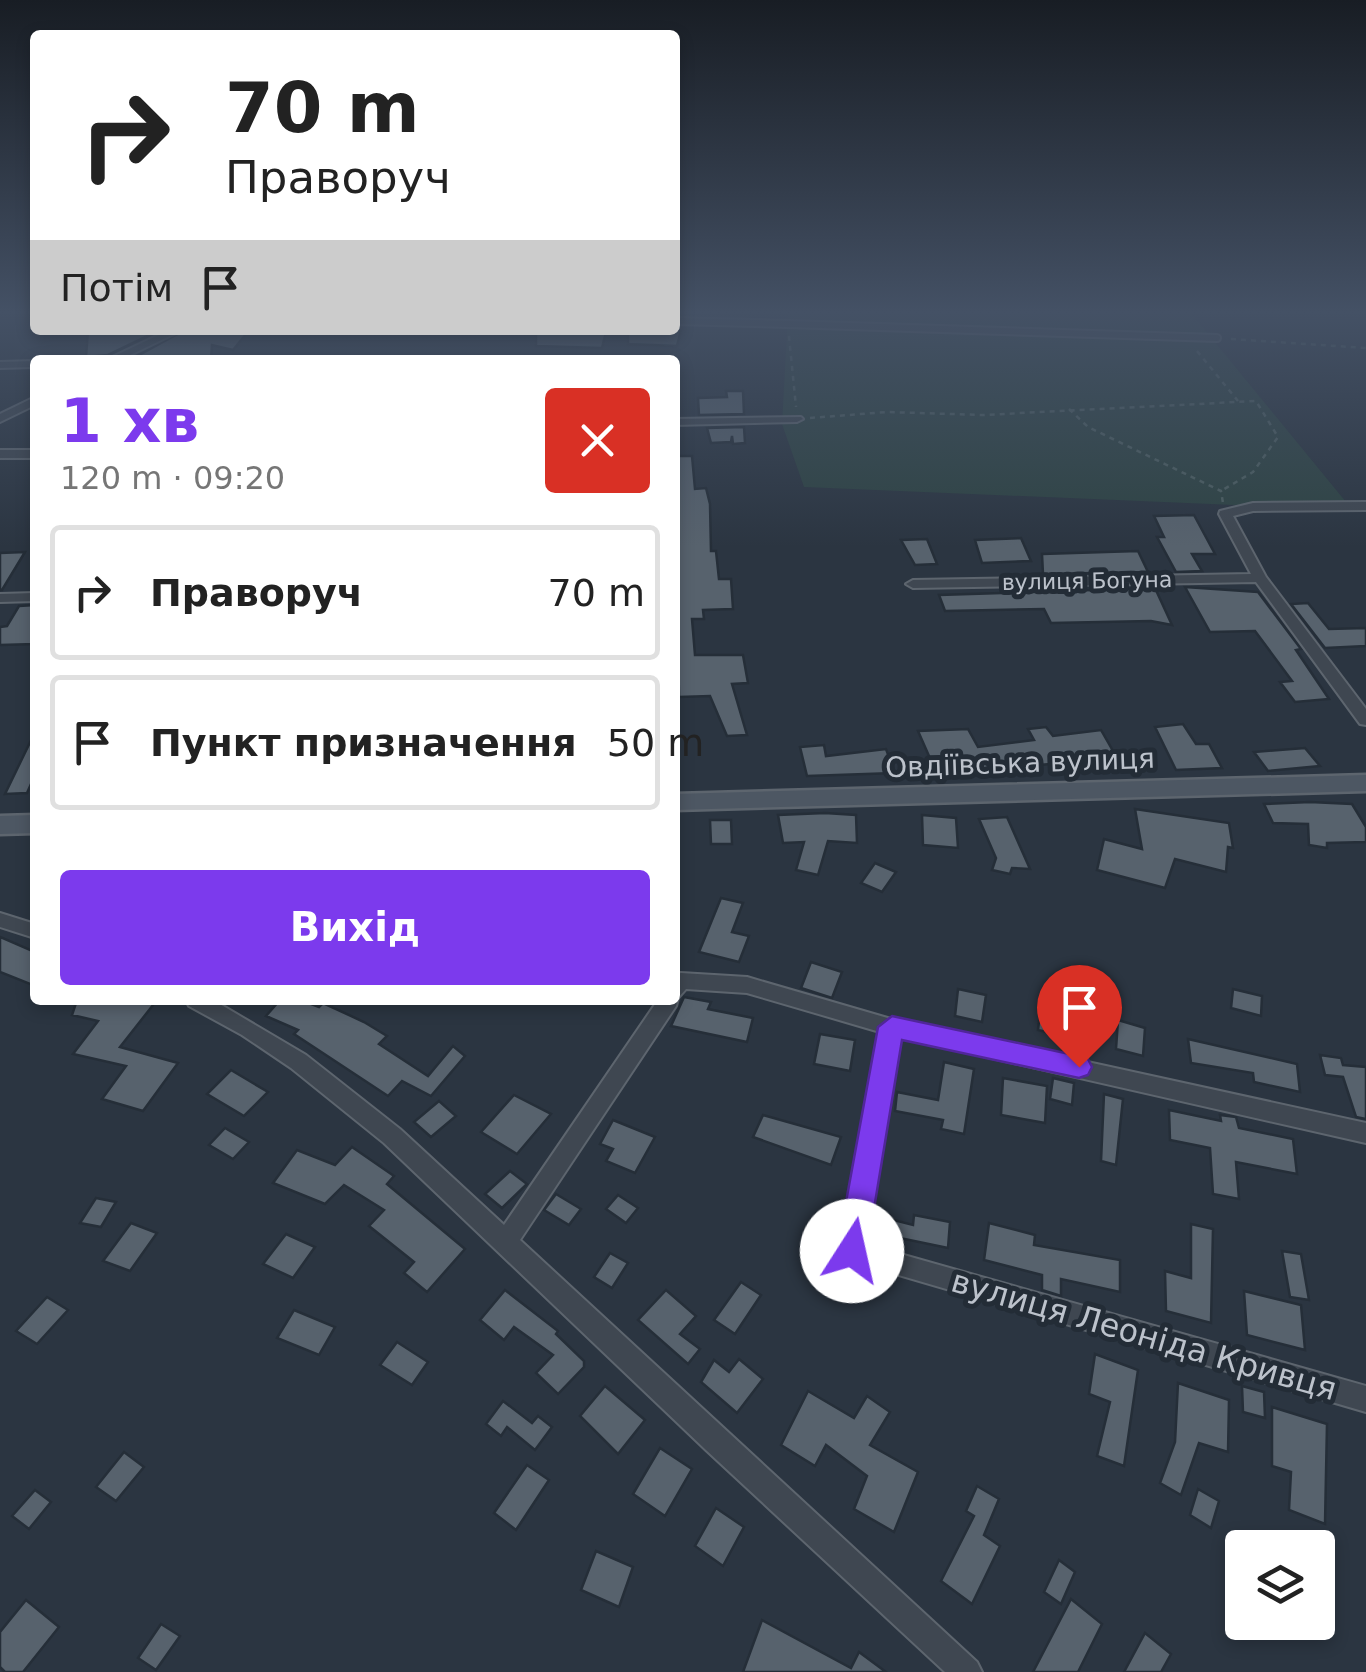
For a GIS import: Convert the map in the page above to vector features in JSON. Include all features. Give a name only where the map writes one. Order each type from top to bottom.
[{"type":"main road","name":"Овдіївська вулиця","points":[[680,802],[1366,784]]},
{"type":"main road","points":[[0,825],[30,824]]},
{"type":"street","points":[[0,418],[30,403]]},
{"type":"street","points":[[680,422],[797,419]]},
{"type":"street","points":[[0,454],[30,454]]},
{"type":"street","points":[[1366,506],[1253,507],[1225,514],[1260,578],[1366,720]]},
{"type":"street","name":"вулиця Богуна","points":[[914,584],[1260,578]]},
{"type":"street","points":[[0,598],[30,597]]},
{"type":"street","points":[[0,920],[30,929]]},
{"type":"street","points":[[680,984],[747,985],[892,1027],[1366,1133]]},
{"type":"street","points":[[206,1005],[246,1024],[372,1115],[967,1672]]},
{"type":"street","points":[[505,1242],[666,1005]]},
{"type":"street","name":"вулиця Леоніда Кривця","points":[[892,1027],[852,1251],[1366,1399]]},
{"type":"path","points":[[794,391],[797,419],[887,412],[984,415],[1256,401],[1268,414],[1278,438],[1253,472],[1221,491]]},
{"type":"path","points":[[1229,391],[1238,402]]},
{"type":"path","points":[[1069,409],[1088,427],[1221,491]]},
{"type":"path","points":[[1221,491],[1225,514]]},
{"type":"green space","points":[[784,391],[1255,391],[1346,502],[1234,505],[804,487],[782,424]]},
{"type":"building","points":[[726,391],[743,391],[744,414],[699,415],[698,398],[727,397]]},
{"type":"building","points":[[744,427],[745,443],[733,444],[732,436],[731,442],[711,443],[707,428]]},
{"type":"building","points":[[680,456],[692,456],[695,489],[706,488],[711,551],[716,551],[719,579],[731,579],[733,609],[703,610],[704,619],[692,619],[695,655],[743,655],[748,683],[732,684],[747,735],[727,736],[710,696],[680,697]]},
{"type":"building","points":[[1194,515],[1215,554],[1192,554],[1202,571],[1176,572],[1157,537],[1164,537],[1154,516]]},
{"type":"building","points":[[1021,538],[1031,561],[982,563],[975,540]]},
{"type":"building","points":[[927,539],[937,564],[915,565],[901,540]]},
{"type":"building","points":[[1138,551],[1148,572],[1043,574],[1042,554]]},
{"type":"building","points":[[25,552],[2,590],[0,590],[0,553]]},
{"type":"building","points":[[1185,587],[1258,592],[1301,649],[1296,650],[1329,699],[1295,702],[1280,682],[1292,681],[1255,631],[1210,632]]},
{"type":"building","points":[[1155,588],[1172,625],[1151,621],[1051,623],[1044,609],[945,611],[939,595]]},
{"type":"building","points":[[1308,603],[1329,629],[1366,628],[1366,646],[1325,648],[1291,604]]},
{"type":"building","points":[[30,605],[30,644],[0,645],[0,627],[7,626],[19,606]]},
{"type":"building","points":[[1183,724],[1196,744],[1209,744],[1222,768],[1176,770],[1155,727]]},
{"type":"building","points":[[1046,727],[1053,736],[1101,730],[1117,758],[962,772],[952,754],[953,770],[936,772],[918,731],[968,729],[978,747],[1034,740],[1028,729]]},
{"type":"building","points":[[30,742],[27,793],[5,794]]},
{"type":"building","points":[[824,745],[826,756],[886,749],[895,773],[807,776],[800,747]]},
{"type":"building","points":[[1305,748],[1320,766],[1268,771],[1254,752]]},
{"type":"building","points":[[1264,804],[1352,804],[1366,827],[1366,842],[1327,843],[1327,848],[1309,845],[1308,824],[1273,823]]},
{"type":"building","points":[[1135,809],[1229,823],[1233,848],[1228,847],[1226,872],[1175,859],[1165,888],[1097,870],[1104,839],[1142,849]]},
{"type":"building","points":[[778,815],[856,815],[857,843],[828,841],[818,875],[796,870],[804,842],[783,843]]},
{"type":"building","points":[[922,815],[956,818],[958,848],[923,845]]},
{"type":"building","points":[[1007,817],[1030,869],[1012,868],[1010,874],[992,870],[996,858],[979,819]]},
{"type":"building","points":[[710,820],[731,820],[732,844],[711,844]]},
{"type":"building","points":[[875,863],[896,872],[882,892],[861,883]]},
{"type":"building","points":[[721,898],[743,903],[732,932],[749,936],[739,962],[699,952]]},
{"type":"building","points":[[0,937],[30,950],[30,984],[0,972]]},
{"type":"building","points":[[811,962],[842,972],[832,998],[801,988]]},
{"type":"building","points":[[958,989],[986,995],[982,1022],[955,1016]]},
{"type":"building","points":[[1233,989],[1262,996],[1261,1016],[1231,1008]]},
{"type":"building","points":[[684,997],[711,1002],[708,1009],[753,1018],[747,1042],[671,1026]]},
{"type":"building","points":[[1041,1004],[1066,1009],[1064,1036],[1038,1030]]},
{"type":"building","points":[[75,1005],[153,1005],[120,1047],[178,1063],[143,1111],[102,1099],[126,1066],[73,1054],[98,1021],[72,1015]]},
{"type":"building","points":[[276,1005],[327,1005],[387,1036],[379,1044],[428,1076],[453,1046],[465,1056],[431,1096],[402,1081],[388,1096],[294,1034],[298,1030],[266,1016]]},
{"type":"building","points":[[1118,1020],[1145,1028],[1143,1056],[1116,1049]]},
{"type":"building","points":[[820,1034],[855,1040],[850,1071],[814,1064]]},
{"type":"building","points":[[1188,1039],[1297,1064],[1300,1092],[1254,1082],[1253,1073],[1191,1063]]},
{"type":"building","points":[[1320,1055],[1341,1058],[1343,1065],[1366,1067],[1366,1119],[1356,1117],[1343,1077],[1325,1075]]},
{"type":"building","points":[[944,1062],[974,1069],[964,1134],[941,1129],[943,1120],[895,1111],[897,1092],[938,1100]]},
{"type":"building","points":[[231,1070],[268,1092],[244,1116],[207,1094]]},
{"type":"building","points":[[1003,1078],[1047,1086],[1045,1123],[1001,1115]]},
{"type":"building","points":[[1053,1078],[1074,1083],[1072,1105],[1050,1099]]},
{"type":"building","points":[[1104,1094],[1123,1099],[1116,1165],[1101,1161]]},
{"type":"building","points":[[514,1095],[551,1114],[517,1154],[481,1132]]},
{"type":"building","points":[[439,1101],[456,1116],[431,1137],[414,1122]]},
{"type":"building","points":[[1169,1110],[1221,1121],[1220,1115],[1236,1117],[1239,1128],[1293,1139],[1297,1174],[1236,1162],[1239,1199],[1213,1194],[1210,1148],[1170,1140]]},
{"type":"building","points":[[763,1115],[841,1137],[831,1165],[753,1137]]},
{"type":"building","points":[[613,1120],[655,1137],[635,1173],[606,1161],[613,1149],[600,1144]]},
{"type":"building","points":[[225,1128],[249,1142],[233,1159],[209,1145]]},
{"type":"building","points":[[352,1147],[394,1176],[387,1184],[465,1249],[427,1292],[404,1273],[414,1262],[369,1226],[384,1210],[344,1185],[325,1204],[273,1183],[297,1150],[335,1165]]},
{"type":"building","points":[[510,1171],[527,1184],[502,1208],[485,1194]]},
{"type":"building","points":[[556,1194],[581,1209],[569,1225],[544,1210]]},
{"type":"building","points":[[618,1195],[638,1208],[626,1223],[606,1209]]},
{"type":"building","points":[[96,1198],[116,1202],[101,1227],[80,1223]]},
{"type":"building","points":[[914,1215],[950,1222],[948,1248],[895,1237],[893,1248],[876,1243],[882,1217],[913,1225]]},
{"type":"building","points":[[131,1223],[157,1233],[130,1271],[103,1261]]},
{"type":"building","points":[[989,1223],[1035,1235],[1034,1245],[1120,1260],[1120,1292],[1061,1279],[1061,1296],[1042,1290],[1042,1275],[984,1260]]},
{"type":"building","points":[[1191,1224],[1213,1229],[1211,1323],[1166,1311],[1165,1271],[1191,1278]]},
{"type":"building","points":[[286,1234],[315,1247],[293,1278],[263,1264]]},
{"type":"building","points":[[1282,1251],[1301,1254],[1309,1300],[1290,1297]]},
{"type":"building","points":[[610,1253],[628,1263],[612,1288],[594,1277]]},
{"type":"building","points":[[741,1282],[761,1295],[735,1334],[714,1320]]},
{"type":"building","points":[[505,1290],[558,1331],[556,1334],[584,1361],[584,1367],[558,1394],[536,1373],[553,1355],[514,1327],[504,1340],[480,1320]]},
{"type":"building","points":[[666,1290],[696,1316],[680,1334],[700,1349],[688,1364],[638,1320]]},
{"type":"building","points":[[1244,1291],[1301,1305],[1305,1350],[1247,1335]]},
{"type":"building","points":[[47,1297],[68,1310],[37,1344],[16,1331]]},
{"type":"building","points":[[294,1310],[335,1327],[319,1355],[277,1338]]},
{"type":"building","points":[[397,1342],[428,1362],[412,1385],[380,1365]]},
{"type":"building","points":[[1095,1354],[1138,1370],[1124,1466],[1097,1456],[1110,1402],[1089,1394]]},
{"type":"building","points":[[739,1359],[763,1379],[737,1413],[701,1382],[714,1360],[729,1372]]},
{"type":"building","points":[[1178,1383],[1229,1400],[1228,1452],[1199,1443],[1181,1495],[1160,1483],[1175,1442]]},
{"type":"building","points":[[605,1386],[645,1420],[618,1454],[580,1416]]},
{"type":"building","points":[[1242,1386],[1264,1392],[1265,1418],[1243,1412]]},
{"type":"building","points":[[808,1391],[854,1418],[867,1396],[890,1412],[870,1445],[918,1472],[894,1532],[854,1509],[867,1476],[826,1445],[815,1466],[781,1445]]},
{"type":"building","points":[[503,1401],[532,1423],[538,1416],[552,1427],[535,1450],[507,1427],[501,1436],[486,1424]]},
{"type":"building","points":[[1272,1407],[1327,1424],[1325,1524],[1289,1510],[1291,1472],[1272,1466]]},
{"type":"building","points":[[660,1448],[692,1469],[665,1516],[633,1494]]},
{"type":"building","points":[[124,1452],[144,1467],[116,1501],[96,1487]]},
{"type":"building","points":[[527,1465],[549,1480],[516,1530],[494,1513]]},
{"type":"building","points":[[977,1486],[999,1499],[984,1535],[1000,1546],[972,1604],[941,1581],[974,1516],[966,1511]]},
{"type":"building","points":[[1198,1489],[1219,1501],[1211,1528],[1190,1515]]},
{"type":"building","points":[[35,1490],[51,1502],[29,1529],[12,1516]]},
{"type":"building","points":[[716,1508],[744,1527],[723,1566],[695,1546]]},
{"type":"building","points":[[596,1551],[633,1567],[619,1607],[581,1590]]},
{"type":"building","points":[[1059,1560],[1075,1572],[1061,1604],[1044,1592]]},
{"type":"building","points":[[1071,1599],[1102,1624],[1078,1672],[1033,1672]]},
{"type":"building","points":[[26,1600],[59,1627],[23,1672],[5,1672],[0,1667],[0,1632]]},
{"type":"building","points":[[762,1620],[851,1668],[859,1652],[886,1672],[743,1672]]},
{"type":"building","points":[[161,1624],[180,1636],[156,1670],[138,1658]]},
{"type":"building","points":[[1145,1633],[1171,1654],[1161,1672],[1124,1672]]},
{"type":"route","points":[[852,1251],[892,1027],[1079,1067]]}]
